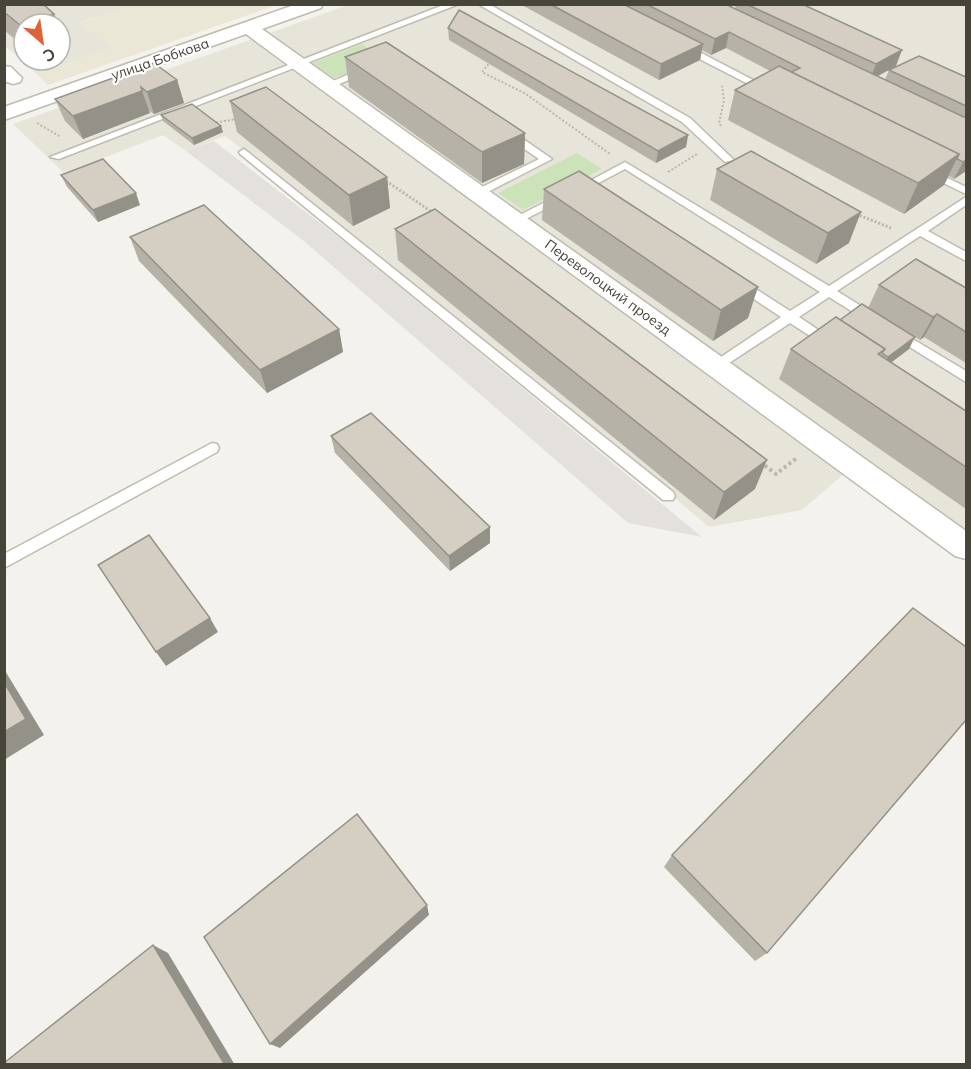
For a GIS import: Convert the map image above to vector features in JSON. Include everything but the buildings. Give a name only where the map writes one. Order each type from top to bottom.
[{"type":"street","name":"улица Бобкова","points":[[4,114],[315,4]]},
{"type":"street","name":"Переволоцкий проезд","points":[[249,28],[966,547]]},
{"type":"lane","points":[[55,157],[455,4]]},
{"type":"lane","points":[[483,4],[686,120],[729,160]]},
{"type":"lane","points":[[363,40],[373,46]]},
{"type":"lane","points":[[672,42],[777,95]]},
{"type":"lane","points":[[329,84],[372,68]]},
{"type":"lane","points":[[478,193],[547,159],[499,128]]},
{"type":"lane","points":[[244,152],[668,496]]},
{"type":"lane","points":[[516,220],[583,189],[625,165],[966,376]]},
{"type":"lane","points":[[924,170],[966,191]]},
{"type":"lane","points":[[717,366],[966,200]]},
{"type":"lane","points":[[915,234],[966,257]]},
{"type":"lane","points":[[723,273],[839,350]]},
{"type":"lane","points":[[4,562],[212,447]]},
{"type":"path","points":[[509,20],[508,33],[502,49],[482,72],[525,94],[625,165]]},
{"type":"path","points":[[650,181],[685,164],[711,143],[719,123],[724,100],[721,82],[714,63]]},
{"type":"path","points":[[719,123],[723,130]]},
{"type":"path","points":[[855,214],[915,234]]},
{"type":"path","points":[[757,459],[776,474],[820,440]]},
{"type":"shaded area","points":[[134,4],[277,4],[48,85],[37,74],[72,72],[72,62],[112,48],[79,23]]},
{"type":"shaded area","points":[[5,5],[134,5],[80,22],[113,48],[72,62],[72,12],[12,12],[12,52],[5,46]]},
{"type":"shaded area","points":[[348,5],[966,5],[966,535],[860,460],[802,510],[709,527],[612,445],[353,235],[225,136],[186,151],[163,135],[64,173],[13,124]]},
{"type":"shaded area","points":[[214,141],[359,253],[702,537],[628,523],[305,242],[186,151]]},
{"type":"green space","points":[[362,44],[384,59],[334,78],[313,63]]},
{"type":"green space","points":[[577,153],[602,169],[523,210],[498,193]]}]
